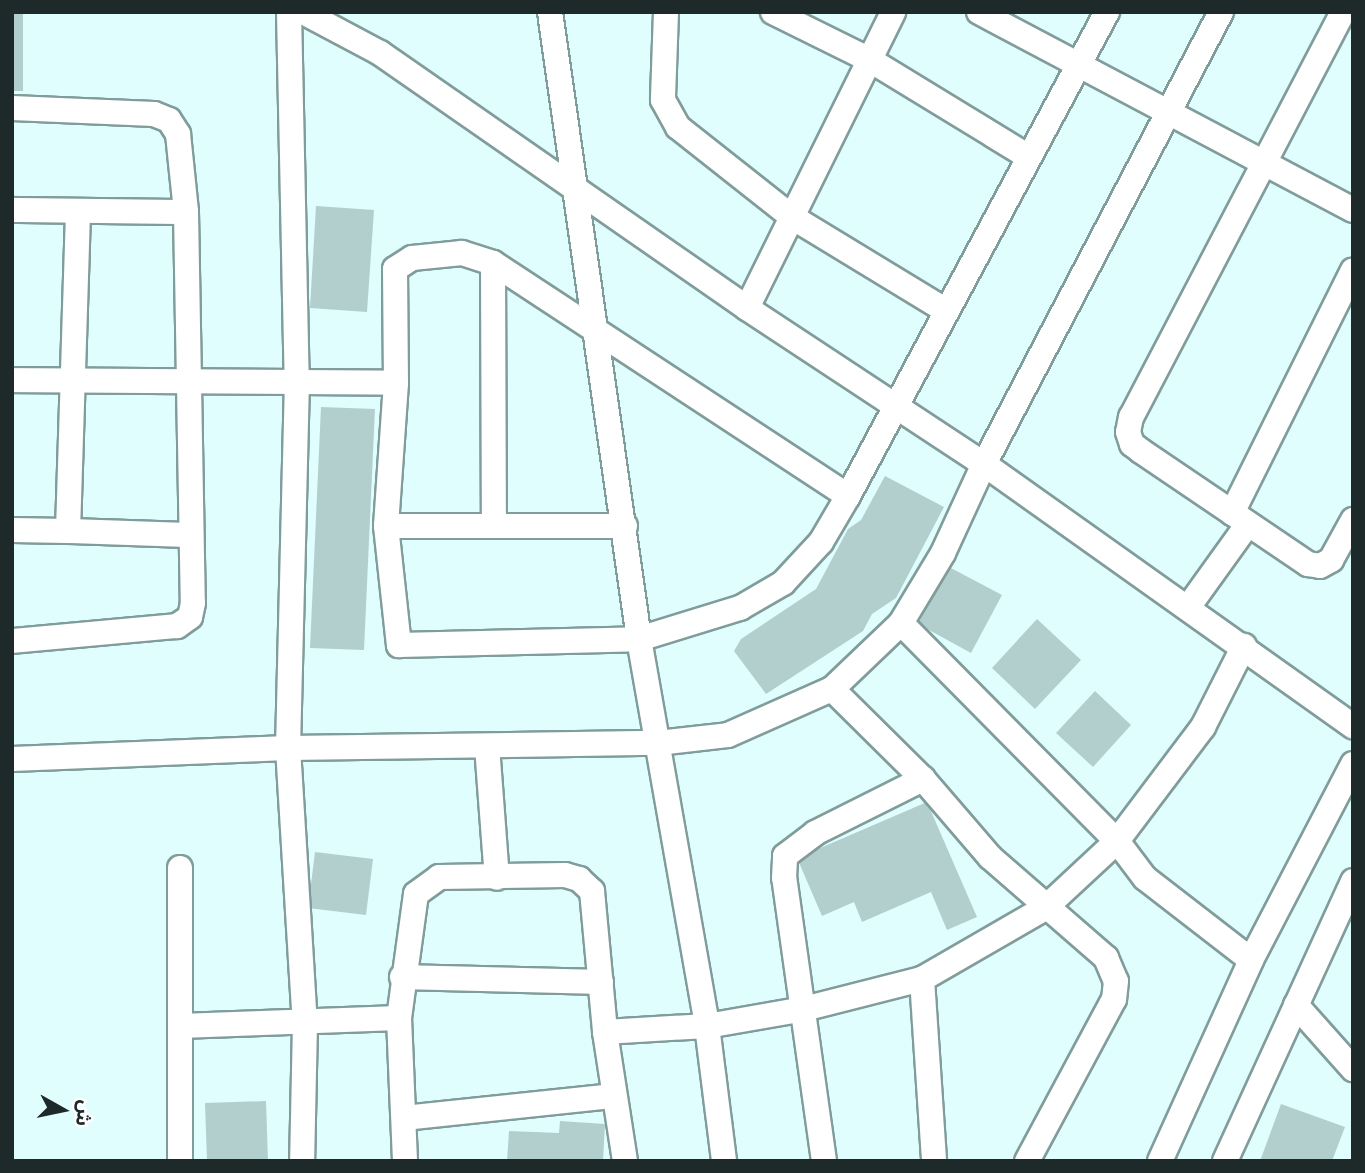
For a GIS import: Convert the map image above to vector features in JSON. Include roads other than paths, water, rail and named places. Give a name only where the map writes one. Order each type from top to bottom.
[{"type":"street","points":[[289,12],[297,380],[288,748],[305,1023],[302,1161]]},
{"type":"street","points":[[303,12],[380,53],[747,308],[984,464],[1189,606],[1353,726]]},
{"type":"street","points":[[550,12],[639,639],[707,1026],[724,1161]]},
{"type":"street","points":[[666,12],[663,100],[678,127],[792,217],[945,310]]},
{"type":"street","points":[[773,12],[870,60],[1029,157]]},
{"type":"street","points":[[747,308],[893,12]]},
{"type":"street","points":[[979,12],[1265,166],[1353,210]]},
{"type":"street","points":[[848,496],[493,264],[462,254],[412,258],[395,269],[396,383],[386,526],[399,645],[639,639],[740,608],[783,583],[821,541],[848,496],[945,310],[1107,12]]},
{"type":"street","points":[[12,759],[288,748],[658,743],[728,735],[832,689],[901,623],[943,553],[984,464],[1170,114],[1221,12]]},
{"type":"street","points":[[1343,12],[1265,166],[1131,418],[1128,432],[1132,444],[1308,564],[1320,566],[1331,560],[1353,520]]},
{"type":"street","points":[[12,108],[125,111],[169,120],[178,134],[187,212],[192,610],[186,622],[160,629],[12,641]]},
{"type":"street","points":[[12,209],[187,212]]},
{"type":"street","points":[[68,531],[70,379],[78,211]]},
{"type":"street","points":[[493,264],[494,526]]},
{"type":"street","points":[[1189,606],[1240,518],[1353,270]]},
{"type":"street","points":[[12,380],[190,378],[396,383]]},
{"type":"street","points":[[386,526],[625,526]]},
{"type":"street","points":[[12,530],[190,535]]},
{"type":"street","points":[[901,623],[1118,841],[1145,878],[1251,960]]},
{"type":"street","points":[[605,1032],[707,1026],[804,1009],[922,979],[1045,908],[1118,841],[1203,727],[1244,646]]},
{"type":"street","points":[[832,689],[923,779],[990,857],[1045,908],[1106,958],[1116,981],[1114,999],[1027,1161]]},
{"type":"street","points":[[487,746],[497,878]]},
{"type":"street","points":[[1160,1161],[1251,960],[1353,764]]},
{"type":"street","points":[[824,1161],[784,878],[785,856],[815,834],[923,779]]},
{"type":"street","points":[[180,868],[180,1161]]},
{"type":"street","points":[[405,1161],[399,1018],[402,977],[416,894],[439,877],[565,875],[579,879],[592,891],[605,1032],[625,1161]]},
{"type":"street","points":[[1224,1161],[1353,881]]},
{"type":"street","points":[[402,977],[601,982]]},
{"type":"street","points":[[922,979],[934,1161]]},
{"type":"street","points":[[1296,1004],[1353,1069]]},
{"type":"street","points":[[180,1026],[399,1018]]},
{"type":"street","points":[[404,1118],[614,1096]]}]
